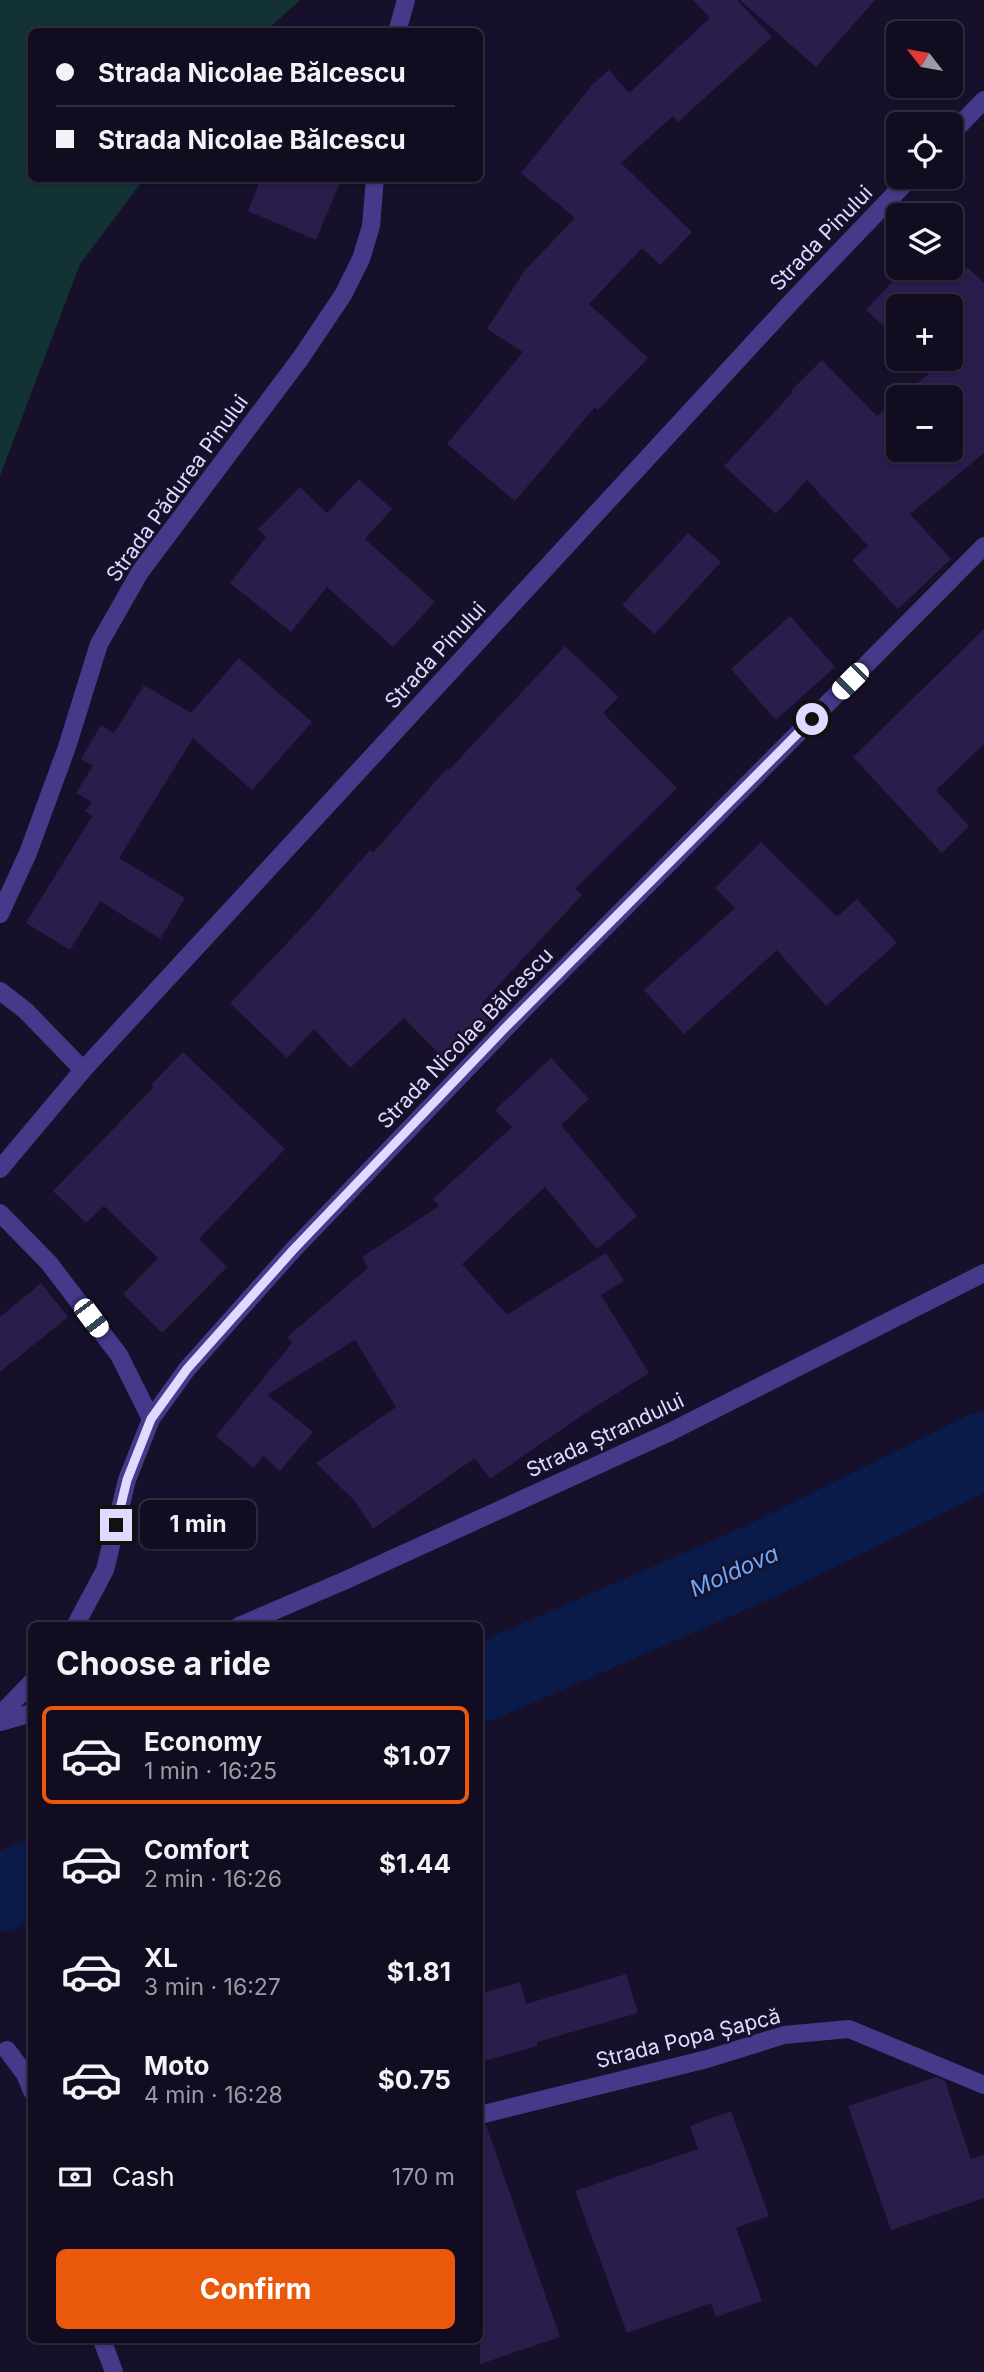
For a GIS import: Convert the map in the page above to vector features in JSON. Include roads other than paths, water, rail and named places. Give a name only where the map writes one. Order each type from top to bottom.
[{"type":"street","points":[[398,28],[406,0]]},
{"type":"street","points":[[963,122],[984,100]]},
{"type":"street","name":"Strada Pădurea Pinului","points":[[0,914],[28,853],[67,747],[99,645],[139,572],[300,359],[343,295],[361,259],[371,226],[375,182]]},
{"type":"street","name":"Strada Pinului","points":[[0,1169],[83,1070],[794,299],[899,189]]},
{"type":"street","name":"Strada Nicolae Bălcescu","points":[[77,1622],[105,1570],[127,1480],[151,1419],[187,1369],[302,1240],[525,1008],[984,546]]},
{"type":"street","points":[[0,991],[26,1012],[83,1070]]},
{"type":"street","points":[[0,1213],[49,1263],[119,1355],[151,1419]]},
{"type":"street","name":"Strada Ștrandului","points":[[248,1622],[670,1432],[984,1273]]},
{"type":"street","points":[[0,1715],[28,1686]]},
{"type":"street","points":[[0,1722],[28,1714]]},
{"type":"street","name":"Strada Popa Șapcă","points":[[483,2114],[707,2059],[784,2035],[849,2029],[984,2085]]},
{"type":"street","points":[[7,2050],[28,2082]]},
{"type":"street","points":[[103,2343],[114,2372]]},
{"type":"waterway","name":"Moldova","points":[[483,1683],[759,1562],[984,1450]]},
{"type":"waterway","name":"Moldova","points":[[0,1893],[28,1881]]}]
